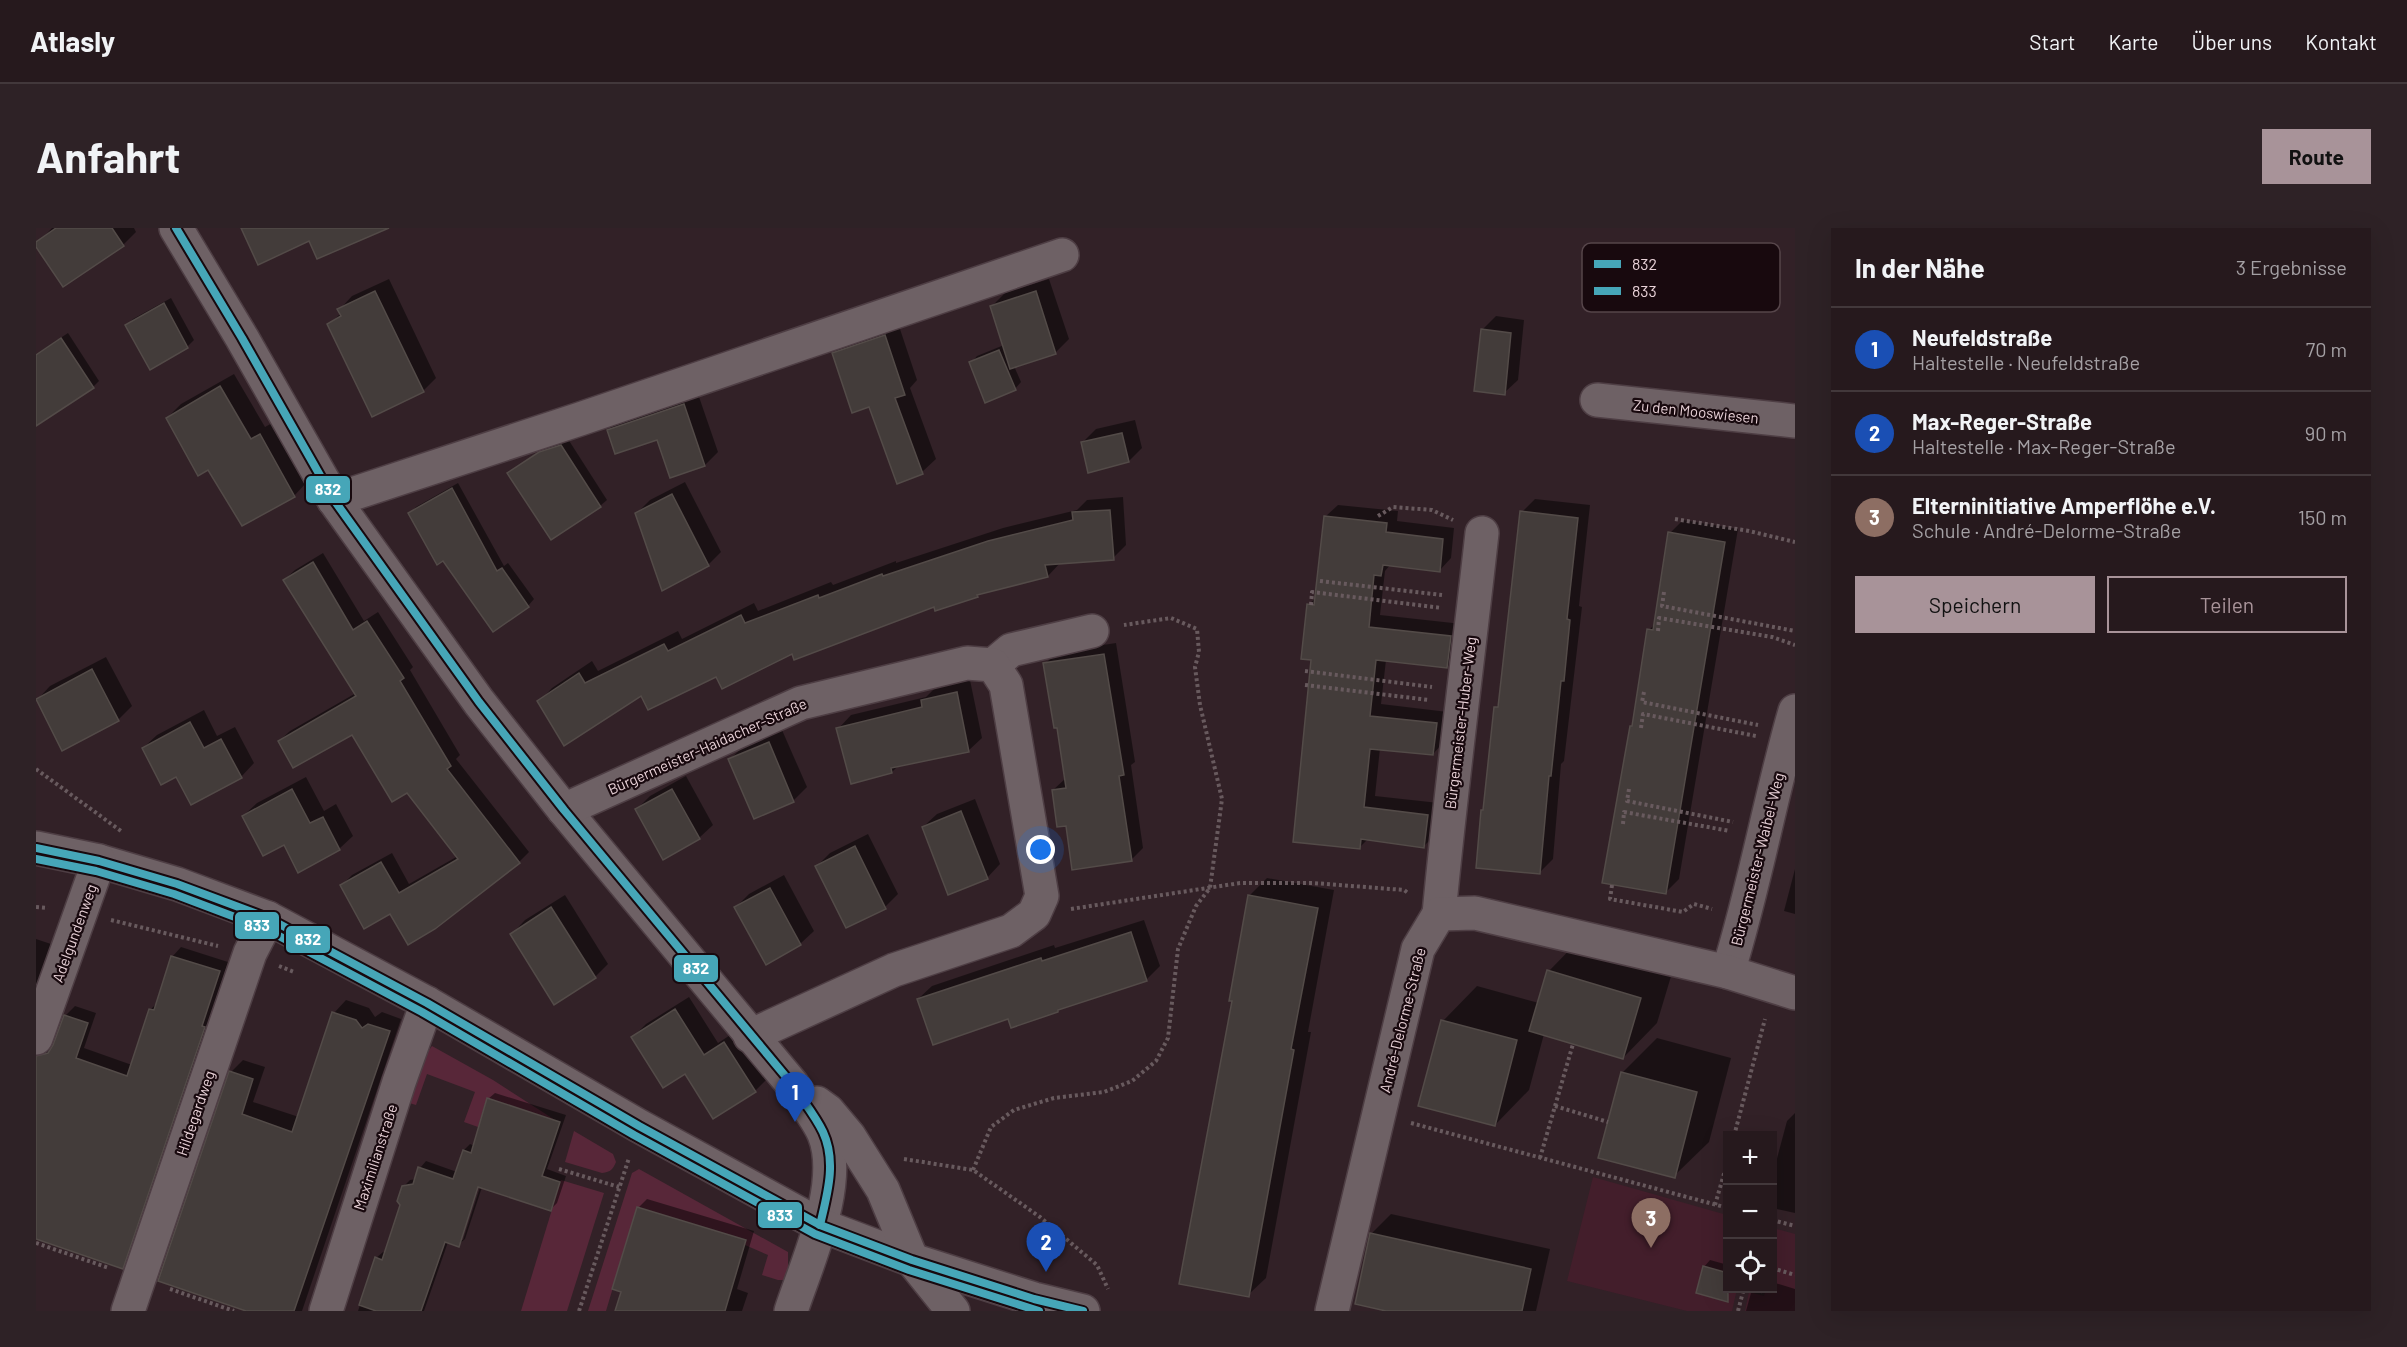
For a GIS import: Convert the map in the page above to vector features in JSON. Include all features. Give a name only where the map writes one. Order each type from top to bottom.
[{"type":"street","points":[[176,228],[242,338],[334,500],[479,702],[564,810],[792,1084],[824,1134],[831,1168],[829,1188],[820,1224],[791,1311]]},
{"type":"street","points":[[334,500],[591,416],[1062,255]]},
{"type":"street","name":"Zu den Mooswiesen","points":[[1597,400],[1795,421]]},
{"type":"street","name":"Bürgermeister-Huber-Weg","points":[[1438,914],[1482,533]]},
{"type":"street","points":[[750,1036],[894,970],[1011,931],[1034,914],[1042,896],[1006,685],[993,665],[1011,650],[1092,631]]},
{"type":"street","name":"Bürgermeister-Haidacher-Straße","points":[[564,810],[801,703],[967,663],[993,665]]},
{"type":"street","name":"Bürgermeister-Waibel-Weg","points":[[1728,972],[1745,917],[1763,833],[1790,728]]},
{"type":"street","points":[[36,848],[99,861],[177,884],[268,918],[427,1003],[639,1126],[820,1224],[912,1260],[1034,1299],[1096,1303]]},
{"type":"street","name":"Adelgundenweg","points":[[36,1038],[99,861]]},
{"type":"street","points":[[1438,914],[1475,913],[1728,972],[1784,989]]},
{"type":"street","name":"André-Delorme-Straße","points":[[1332,1311],[1418,949],[1438,914]]},
{"type":"street","name":"Hildegardweg","points":[[128,1311],[250,953],[268,918]]},
{"type":"street","name":"Maximilianstraße","points":[[326,1311],[399,1082],[427,1003]]},
{"type":"street","points":[[792,1084],[828,1110],[849,1136],[883,1190],[912,1260],[954,1311]]},
{"type":"path","points":[[1378,516],[1393,507],[1432,510],[1448,519],[1474,522],[1482,533]]},
{"type":"path","points":[[1675,519],[1749,531],[1795,542]]},
{"type":"path","points":[[1320,581],[1474,605]]},
{"type":"path","points":[[1311,605],[1312,592],[1474,605]]},
{"type":"path","points":[[1664,592],[1662,606],[1795,632]]},
{"type":"path","points":[[973,1170],[991,1127],[1014,1110],[1054,1098],[1104,1092],[1132,1082],[1156,1061],[1168,1038],[1178,949],[1196,906],[1210,888],[1221,799],[1200,705],[1195,667],[1199,652],[1197,629],[1171,618],[1092,631]]},
{"type":"path","points":[[1658,631],[1659,618],[1772,637],[1795,645]]},
{"type":"path","points":[[1305,670],[1463,698]]},
{"type":"path","points":[[1305,685],[1463,698]]},
{"type":"path","points":[[1644,692],[1642,702],[1790,728]]},
{"type":"path","points":[[1641,728],[1643,714],[1790,728]]},
{"type":"path","points":[[1629,789],[1627,801],[1708,816],[1763,833]]},
{"type":"path","points":[[1623,824],[1624,812],[1763,833]]},
{"type":"path","points":[[1034,914],[1140,900],[1240,883],[1313,883],[1404,890],[1438,914]]},
{"type":"path","points":[[1612,885],[1610,899],[1683,912],[1694,904],[1745,917]]},
{"type":"path","points":[[1736,1131],[1784,989]]},
{"type":"path","points":[[1540,1158],[1573,1044]]},
{"type":"path","points":[[1555,1106],[1608,1122]]},
{"type":"path","points":[[1378,1114],[1723,1207]]},
{"type":"path","points":[[579,1311],[639,1126]]},
{"type":"path","points":[[864,1161],[889,1156],[973,1170],[1040,1217],[1097,1265],[1108,1286],[1096,1303]]},
{"type":"path","points":[[559,1169],[619,1187]]},
{"type":"path","points":[[1715,1205],[1723,1177]]},
{"type":"path","points":[[1777,1221],[1795,1227]]},
{"type":"path","points":[[36,1243],[234,1311]]},
{"type":"path","points":[[1777,1269],[1795,1275]]},
{"type":"path","points":[[1738,1311],[1742,1293]]},
{"type":"shaded area","points":[[432,1046],[493,1080],[555,1120],[487,1098],[478,1127],[464,1122],[475,1092],[427,1074],[416,1105],[409,1103],[424,1057]]},
{"type":"shaded area","points":[[574,1131],[613,1154],[616,1162],[614,1167],[602,1173],[565,1162]]},
{"type":"shaded area","points":[[639,1169],[788,1252],[788,1274],[783,1280],[762,1275],[768,1255],[745,1245],[746,1240],[637,1207],[606,1311],[588,1311],[632,1173]]},
{"type":"shaded area","points":[[1593,1177],[1723,1214],[1723,1293],[1736,1293],[1732,1311],[1687,1311],[1567,1281]]},
{"type":"shaded area","points":[[561,1180],[604,1193],[567,1311],[521,1311]]},
{"type":"shaded area","points":[[1777,1229],[1795,1234],[1795,1311],[1745,1311],[1749,1293],[1764,1296],[1765,1293],[1777,1293]]},
{"type":"building","points":[[56,228],[112,228],[124,246],[63,287],[36,247],[36,242]]},
{"type":"building","points":[[241,228],[389,228],[317,259],[309,241],[258,265]]},
{"type":"building","points":[[375,291],[424,392],[372,417],[327,324],[341,316],[337,309]]},
{"type":"building","points":[[1036,291],[1056,354],[1010,369],[990,306]]},
{"type":"building","points":[[164,303],[188,348],[150,370],[125,325]]},
{"type":"building","points":[[1481,329],[1511,333],[1505,395],[1474,391]]},
{"type":"building","points":[[885,335],[905,395],[895,398],[923,474],[897,484],[869,407],[852,413],[832,353]]},
{"type":"building","points":[[61,338],[94,388],[36,426],[36,355]]},
{"type":"building","points":[[999,350],[1016,390],[985,403],[969,362]]},
{"type":"building","points":[[220,386],[251,439],[260,434],[295,497],[242,526],[208,470],[198,476],[166,418]]},
{"type":"building","points":[[684,404],[705,466],[670,478],[657,440],[615,454],[607,430]]},
{"type":"building","points":[[1122,433],[1129,462],[1088,473],[1081,442]]},
{"type":"building","points":[[561,445],[601,507],[551,540],[507,473],[539,452]]},
{"type":"building","points":[[452,488],[497,571],[502,568],[529,607],[493,632],[443,561],[437,565],[408,513]]},
{"type":"building","points":[[672,494],[709,566],[662,591],[635,513]]},
{"type":"building","points":[[1110,510],[1114,560],[1045,565],[1048,577],[977,595],[978,597],[935,611],[934,607],[794,660],[792,654],[722,689],[716,677],[648,710],[641,696],[564,746],[537,701],[579,673],[585,683],[664,644],[668,651],[741,615],[745,623],[882,574],[883,576],[988,541],[1073,520],[1072,512]]},
{"type":"building","points":[[1520,511],[1578,518],[1567,619],[1570,620],[1564,681],[1561,681],[1551,776],[1549,776],[1540,874],[1476,868],[1494,707],[1498,707]]},
{"type":"building","points":[[1324,516],[1387,523],[1386,532],[1443,539],[1440,572],[1383,565],[1381,576],[1374,575],[1369,627],[1451,636],[1447,668],[1376,660],[1370,716],[1437,723],[1433,755],[1370,749],[1364,807],[1428,815],[1424,848],[1361,839],[1360,849],[1293,842],[1311,660],[1301,659],[1307,604],[1314,605]]},
{"type":"building","points":[[1668,532],[1725,542],[1666,894],[1602,883],[1630,726],[1632,726],[1647,629],[1653,630]]},
{"type":"building","points":[[313,562],[353,630],[367,621],[404,678],[400,681],[451,766],[447,769],[520,863],[435,929],[408,945],[390,914],[364,929],[340,885],[381,862],[399,893],[458,859],[407,793],[392,802],[352,735],[293,768],[278,741],[356,696],[283,580]]},
{"type":"building","points":[[1104,654],[1124,775],[1119,776],[1132,861],[1072,870],[1066,826],[1057,827],[1052,790],[1066,788],[1057,728],[1054,728],[1043,663]]},
{"type":"building","points":[[92,669],[119,721],[62,751],[36,699]]},
{"type":"building","points":[[957,692],[969,752],[891,768],[892,773],[851,784],[836,728],[922,707],[921,700]]},
{"type":"building","points":[[190,722],[204,748],[221,739],[242,778],[191,805],[176,777],[161,785],[142,748]]},
{"type":"building","points":[[769,742],[794,802],[754,819],[728,759]]},
{"type":"building","points":[[292,789],[310,823],[323,817],[340,850],[298,873],[284,845],[263,856],[242,816]]},
{"type":"building","points":[[672,789],[700,839],[663,860],[635,809]]},
{"type":"building","points":[[961,811],[988,879],[948,895],[922,827]]},
{"type":"building","points":[[855,846],[886,909],[846,928],[815,866]]},
{"type":"building","points":[[770,888],[801,945],[766,965],[734,907]]},
{"type":"building","points":[[1248,895],[1318,908],[1291,1049],[1294,1050],[1249,1297],[1179,1284],[1232,1001],[1229,1001]]},
{"type":"building","points":[[551,907],[596,978],[554,1005],[510,934]]},
{"type":"building","points":[[1131,932],[1147,981],[1011,1028],[1008,1019],[933,1045],[917,999],[1041,958],[1042,961]]},
{"type":"building","points":[[171,956],[220,971],[202,1026],[205,1027],[123,1269],[36,1239],[36,1056],[48,1053],[64,1015],[88,1023],[76,1058],[127,1076],[149,1009],[154,1010]]},
{"type":"building","points":[[1547,970],[1641,998],[1623,1059],[1529,1031]]},
{"type":"building","points":[[675,1009],[704,1055],[724,1042],[756,1092],[713,1119],[685,1074],[663,1088],[631,1037]]},
{"type":"building","points":[[332,1012],[356,1020],[362,1028],[368,1024],[390,1031],[294,1311],[246,1311],[158,1281],[229,1071],[253,1079],[242,1114],[292,1132]]},
{"type":"building","points":[[1441,1020],[1517,1040],[1495,1126],[1418,1106]]},
{"type":"building","points":[[1621,1072],[1697,1092],[1675,1178],[1598,1158]]},
{"type":"building","points":[[487,1098],[560,1122],[542,1176],[560,1182],[551,1211],[478,1187],[459,1247],[445,1242],[421,1311],[376,1311],[359,1305],[375,1257],[382,1260],[400,1205],[397,1201],[402,1186],[413,1184],[418,1167],[453,1179],[463,1150],[471,1153]]},
{"type":"building","points":[[637,1207],[746,1240],[725,1311],[615,1311],[621,1292],[612,1289]]},
{"type":"building","points":[[1370,1233],[1531,1269],[1522,1311],[1386,1311],[1355,1304]]},
{"type":"building","points":[[1703,1266],[1723,1272],[1723,1293],[1728,1293],[1728,1302],[1696,1293]]},
{"type":"transit line","name":"832","points":[[176,228],[242,338],[334,500],[479,702],[564,810],[792,1084],[812,1114],[827,1143],[830,1167],[820,1225]]},
{"type":"transit line","name":"832","points":[[36,848],[99,861],[177,884],[268,918],[427,1003],[639,1126],[820,1225],[912,1260],[1034,1299],[1083,1311]]},
{"type":"transit line","name":"833","points":[[36,859],[96,871],[174,894],[264,928],[422,1012],[634,1135],[815,1234],[909,1270],[1039,1311]]},
{"type":"place","name":"Neufeldstraße","points":[[795,1122]]},
{"type":"place","name":"Elterninitiative Amperflöhe e.V.","points":[[1651,1248]]},
{"type":"place","name":"Max-Reger-Straße","points":[[1046,1272]]}]
